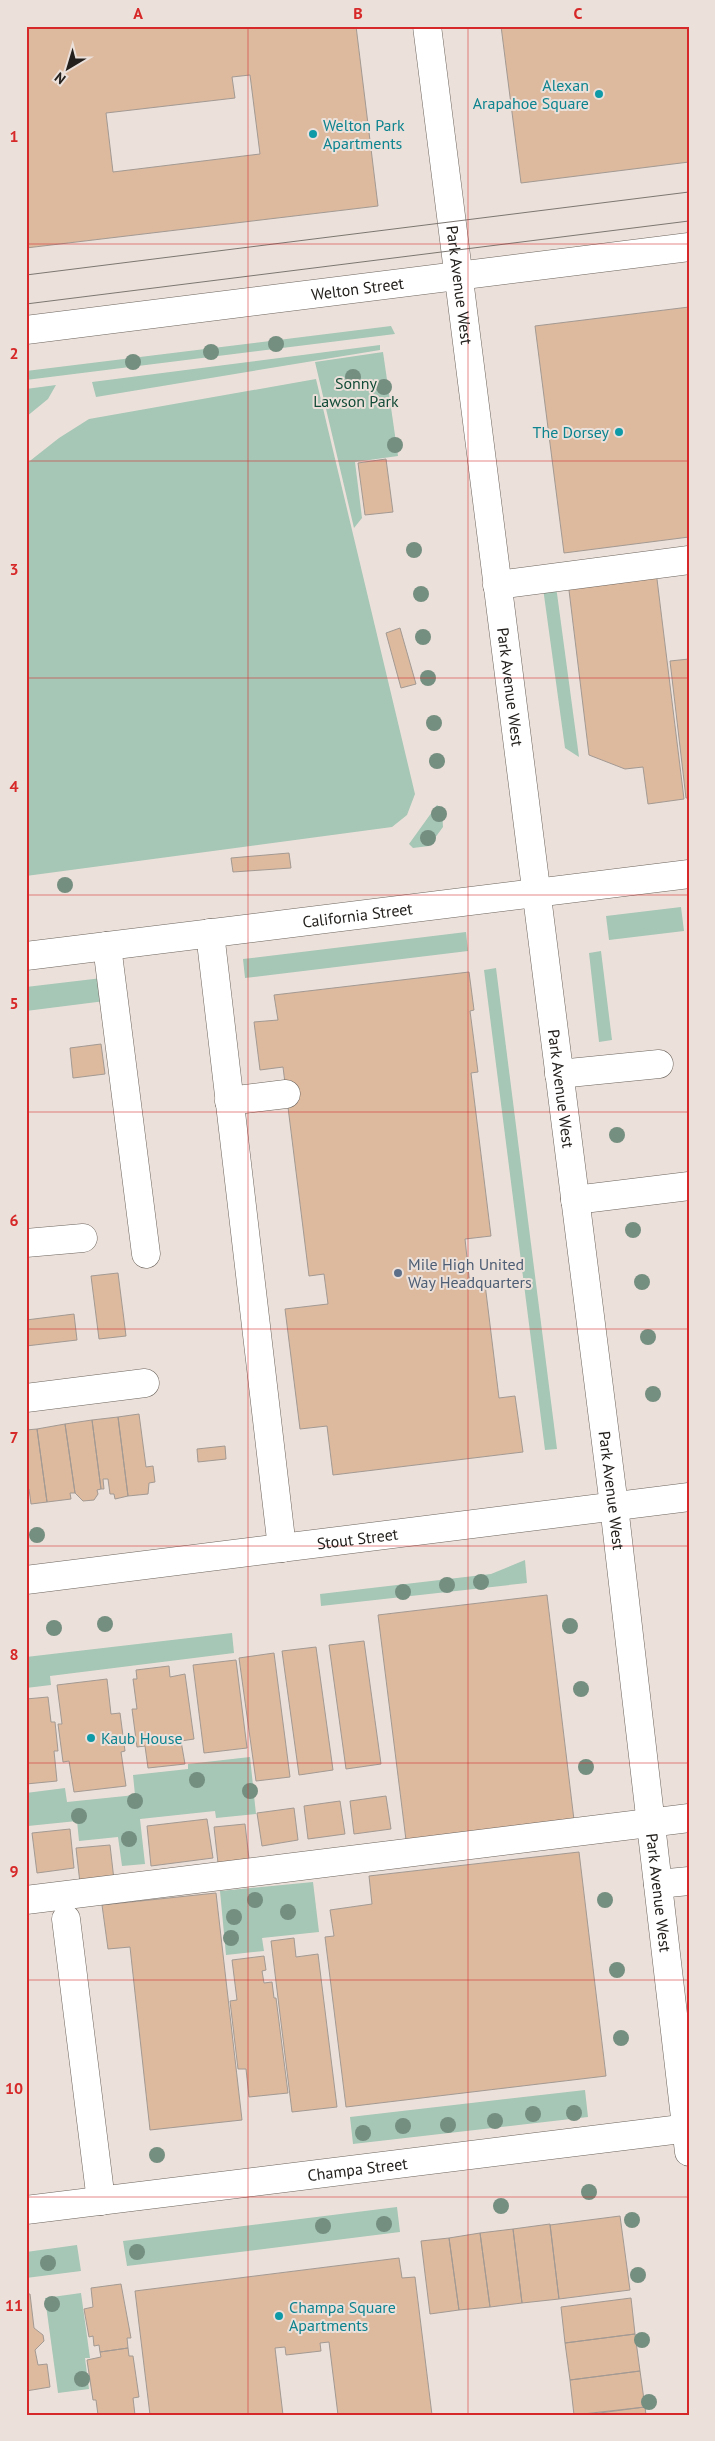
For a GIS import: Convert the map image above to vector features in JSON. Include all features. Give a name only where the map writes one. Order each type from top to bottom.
[{"type":"main road","name":"Park Avenue West","points":[[427,26],[614,1506],[688,2136]]},
{"type":"main road","name":"Welton Street","points":[[26,330],[689,247]]},
{"type":"main road","points":[[497,584],[689,560]]},
{"type":"main road","name":"California Street","points":[[26,956],[689,874]]},
{"type":"main road","points":[[210,933],[282,1548]]},
{"type":"main road","points":[[107,946],[146,1254]]},
{"type":"main road","points":[[558,1074],[659,1064]]},
{"type":"main road","points":[[230,1101],[286,1094]]},
{"type":"main road","points":[[575,1200],[689,1186]]},
{"type":"main road","points":[[26,1243],[83,1238]]},
{"type":"main road","points":[[26,1398],[146,1383]]},
{"type":"main road","name":"Stout Street","points":[[26,1580],[689,1497]]},
{"type":"main road","points":[[26,1900],[689,1818]]},
{"type":"main road","points":[[658,1884],[689,1881]]},
{"type":"main road","points":[[66,1919],[101,2201]]},
{"type":"main road","name":"Champa Street","points":[[26,2210],[688,2136]]},
{"type":"green space","name":"Sonny Lawson Park","points":[[391,326],[395,334],[26,380],[26,371]]},
{"type":"green space","name":"Sonny Lawson Park","points":[[380,345],[380,350],[96,397],[92,382]]},
{"type":"green space","name":"Sonny Lawson Park","points":[[383,352],[398,456],[355,462],[362,518],[354,528],[315,362]]},
{"type":"green space","points":[[316,379],[415,794],[407,815],[392,827],[26,876],[26,464],[59,438],[89,419]]},
{"type":"green space","points":[[56,385],[48,399],[26,417],[26,389]]},
{"type":"green space","points":[[556,586],[579,757],[565,748],[543,588]]},
{"type":"green space","points":[[437,805],[442,809],[443,827],[429,846],[413,848],[409,844]]},
{"type":"green space","points":[[681,907],[684,931],[609,940],[606,916]]},
{"type":"green space","points":[[466,932],[468,951],[245,978],[243,959]]},
{"type":"green space","points":[[601,951],[612,1040],[599,1042],[589,953]]},
{"type":"green space","points":[[496,968],[557,1449],[545,1450],[484,970]]},
{"type":"green space","points":[[102,978],[105,1001],[26,1011],[26,987]]},
{"type":"green space","points":[[525,1560],[527,1583],[321,1606],[320,1594],[491,1574]]},
{"type":"green space","points":[[232,1633],[234,1653],[50,1676],[51,1685],[26,1688],[26,1657]]},
{"type":"green space","points":[[250,1757],[256,1814],[216,1818],[215,1811],[140,1819],[145,1864],[122,1866],[118,1837],[79,1841],[77,1821],[28,1826],[26,1793],[65,1788],[67,1802],[135,1795],[133,1775],[188,1769],[188,1764]]},
{"type":"green space","points":[[313,1882],[319,1932],[262,1938],[264,1951],[226,1955],[220,1891]]},
{"type":"green space","points":[[585,2090],[588,2117],[353,2144],[350,2117]]},
{"type":"green space","points":[[397,2207],[400,2232],[127,2266],[123,2241]]},
{"type":"green space","points":[[77,2245],[81,2271],[26,2278],[26,2252]]},
{"type":"green space","points":[[81,2293],[90,2358],[85,2358],[89,2389],[58,2393],[45,2298]]},
{"type":"building","name":"Welton Park Apartments","points":[[26,26],[356,26],[378,206],[26,248]],"holes":[[[250,75],[260,154],[113,172],[106,113],[235,98],[232,77]]]},
{"type":"building","name":"Alexan Arapahoe Square","points":[[501,26],[689,26],[689,162],[521,183]]},
{"type":"building","name":"The Dorsey","points":[[689,307],[689,537],[564,553],[535,326]]},
{"type":"building","points":[[386,459],[393,512],[365,515],[358,463]]},
{"type":"building","points":[[656,571],[684,799],[648,804],[643,767],[625,769],[589,755],[568,582]]},
{"type":"building","points":[[400,628],[416,684],[401,688],[386,633]]},
{"type":"building","points":[[689,659],[689,798],[686,798],[670,661]]},
{"type":"building","points":[[289,853],[291,868],[233,872],[231,858]]},
{"type":"building","points":[[469,972],[474,1010],[470,1011],[478,1072],[471,1073],[491,1236],[465,1239],[470,1286],[485,1284],[499,1398],[515,1396],[523,1452],[333,1475],[327,1426],[300,1429],[285,1309],[328,1304],[324,1274],[309,1276],[283,1067],[260,1070],[254,1022],[278,1020],[274,995]]},
{"type":"building","points":[[101,1044],[105,1074],[73,1078],[70,1048]]},
{"type":"building","points":[[118,1273],[126,1336],[99,1339],[91,1276]]},
{"type":"building","points":[[74,1314],[77,1340],[26,1346],[26,1320]]},
{"type":"building","points":[[139,1414],[146,1467],[153,1466],[155,1482],[149,1483],[148,1494],[128,1496],[118,1417]]},
{"type":"building","points":[[118,1417],[128,1496],[115,1499],[114,1494],[110,1494],[108,1479],[103,1479],[104,1489],[101,1489],[92,1420]]},
{"type":"building","points":[[92,1420],[101,1489],[97,1490],[98,1494],[94,1500],[83,1501],[75,1493],[65,1424]]},
{"type":"building","points":[[65,1424],[75,1493],[70,1493],[71,1499],[47,1502],[37,1429]]},
{"type":"building","points":[[37,1429],[47,1502],[31,1504],[29,1489],[26,1490],[26,1430]]},
{"type":"building","points":[[225,1446],[226,1459],[198,1462],[197,1449]]},
{"type":"building","points":[[547,1595],[574,1820],[406,1840],[378,1615]]},
{"type":"building","points":[[364,1641],[381,1764],[346,1769],[329,1645]]},
{"type":"building","points":[[316,1647],[333,1770],[299,1775],[282,1651]]},
{"type":"building","points":[[274,1653],[290,1777],[256,1781],[239,1658]]},
{"type":"building","points":[[236,1660],[247,1748],[204,1753],[193,1665]]},
{"type":"building","points":[[169,1666],[170,1677],[185,1674],[194,1739],[181,1741],[185,1764],[148,1768],[145,1746],[137,1747],[132,1709],[137,1709],[133,1679],[137,1679],[136,1670]]},
{"type":"building","name":"Kaub House","points":[[107,1679],[111,1714],[120,1713],[125,1751],[121,1752],[126,1786],[74,1792],[69,1761],[63,1762],[58,1724],[62,1724],[57,1685]]},
{"type":"building","points":[[48,1697],[51,1722],[55,1722],[58,1751],[54,1751],[57,1781],[26,1784],[26,1699]]},
{"type":"building","points":[[386,1796],[391,1829],[354,1834],[350,1801]]},
{"type":"building","points":[[340,1801],[345,1834],[308,1839],[304,1806]]},
{"type":"building","points":[[294,1808],[298,1840],[262,1846],[257,1813]]},
{"type":"building","points":[[207,1819],[213,1858],[151,1866],[147,1826]]},
{"type":"building","points":[[245,1824],[249,1859],[218,1863],[214,1827]]},
{"type":"building","points":[[70,1829],[74,1868],[37,1873],[32,1833]]},
{"type":"building","points":[[110,1845],[114,1880],[80,1883],[76,1848]]},
{"type":"building","points":[[579,1852],[606,2076],[346,2107],[325,1937],[334,1936],[330,1910],[372,1904],[369,1876]]},
{"type":"building","points":[[216,1893],[242,2120],[150,2130],[130,1947],[108,1949],[102,1905]]},
{"type":"building","points":[[294,1938],[296,1957],[318,1954],[337,2107],[292,2112],[271,1941]]},
{"type":"building","points":[[264,1956],[266,1970],[262,1971],[264,1983],[272,1982],[274,1998],[276,1998],[288,2093],[249,2097],[246,2069],[238,2069],[230,2001],[237,2000],[232,1960]]},
{"type":"building","points":[[620,2216],[630,2290],[559,2299],[550,2225]]},
{"type":"building","points":[[550,2224],[559,2299],[522,2303],[513,2229]]},
{"type":"building","points":[[513,2229],[522,2303],[490,2307],[480,2233]]},
{"type":"building","points":[[480,2233],[490,2307],[459,2310],[449,2238]]},
{"type":"building","points":[[449,2238],[459,2310],[430,2314],[421,2241]]},
{"type":"building","name":"Champa Square Apartments","points":[[399,2258],[402,2278],[415,2277],[432,2415],[338,2415],[329,2342],[320,2343],[321,2351],[286,2355],[285,2347],[275,2348],[283,2415],[150,2415],[135,2291]]},
{"type":"building","points":[[121,2284],[131,2338],[127,2338],[128,2348],[100,2352],[99,2345],[94,2346],[93,2336],[89,2337],[84,2309],[93,2307],[91,2288]]},
{"type":"building","points":[[26,2294],[30,2294],[34,2328],[43,2335],[44,2341],[35,2350],[38,2365],[47,2364],[50,2387],[26,2391]]},
{"type":"building","points":[[631,2298],[635,2334],[565,2343],[561,2307]]},
{"type":"building","points":[[635,2334],[640,2371],[570,2380],[565,2343]]},
{"type":"building","points":[[128,2348],[129,2356],[133,2356],[139,2397],[133,2398],[135,2415],[98,2415],[96,2400],[93,2400],[87,2360],[101,2357],[100,2352]]},
{"type":"building","points":[[640,2371],[645,2407],[574,2415],[570,2380]]},
{"type":"building","points":[[645,2407],[646,2415],[584,2415]]},
{"type":"tram line","points":[[26,275],[689,192]]},
{"type":"tram line","points":[[26,304],[689,221]]},
{"type":"place","name":"Alexan Arapahoe Square","points":[[599,94]]},
{"type":"place","name":"Welton Park Apartments","points":[[313,134]]},
{"type":"place","name":"The Dorsey","points":[[619,432]]},
{"type":"place","name":"Mile High United Way Headquarters","points":[[398,1273]]},
{"type":"place","name":"Kaub House","points":[[91,1738]]},
{"type":"place","name":"Champa Square Apartments","points":[[279,2316]]}]
